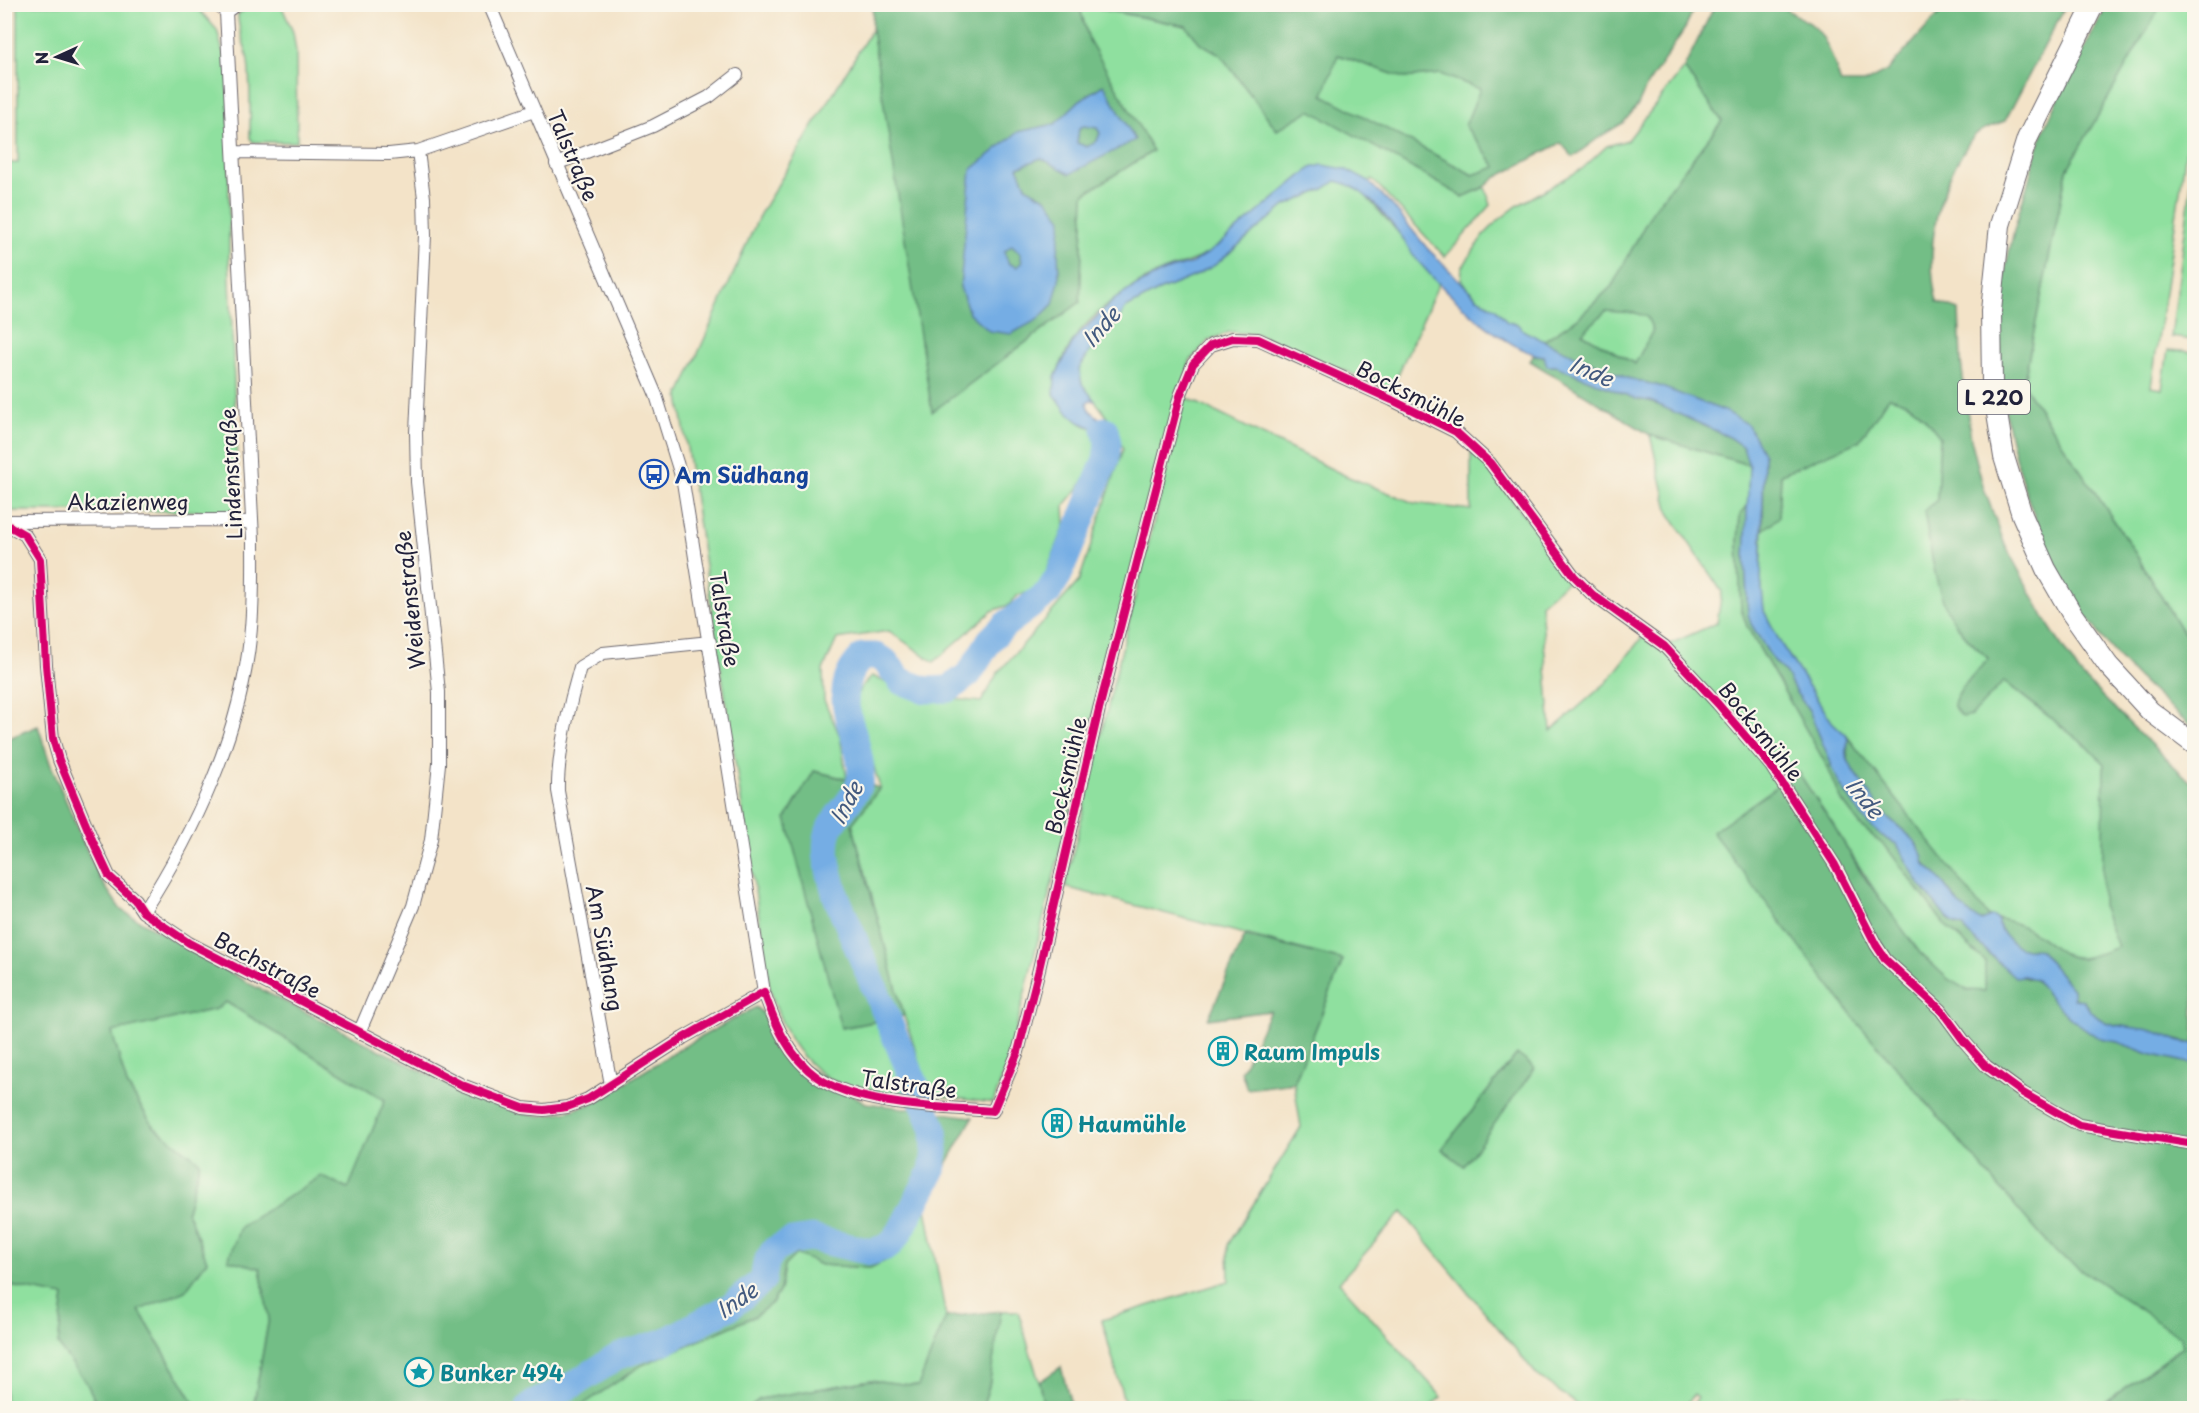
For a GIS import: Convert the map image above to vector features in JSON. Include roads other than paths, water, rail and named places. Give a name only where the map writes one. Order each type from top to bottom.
[{"type":"main road","name":"L 220","points":[[2094,4],[2027,139],[2000,225],[1990,311],[1992,383],[2004,457],[2022,515],[2046,568],[2072,614],[2108,664],[2151,711],[2194,744]]},
{"type":"street","points":[[221,8],[237,4]]},
{"type":"street","name":"Talstraße","points":[[489,4],[659,403],[683,482],[764,992],[772,1016],[786,1043],[799,1060],[817,1077],[840,1090],[867,1098],[993,1111]]},
{"type":"street","name":"Lindenstraße","points":[[143,912],[171,868],[195,820],[225,744],[241,689],[250,639],[254,597],[234,152],[221,8]]},
{"type":"street","points":[[556,164],[653,126],[709,98],[737,75]]},
{"type":"street","points":[[234,152],[389,154],[418,151],[534,111]]},
{"type":"street","name":"Weidenstraße","points":[[359,1033],[413,906],[431,840],[439,764],[439,692],[417,482],[416,434],[425,235],[424,198],[418,151]]},
{"type":"street","name":"Bocksmühle","points":[[993,1111],[1020,1042],[1099,709],[1180,396],[1192,364],[1211,345],[1233,338],[1258,339],[1392,400],[1456,432],[1491,463],[1574,576],[1593,595],[1664,646],[1771,766],[1835,865],[1886,960],[1941,1010],[1964,1041],[1986,1065],[2023,1093],[2079,1125],[2194,1144]]},
{"type":"street","name":"Akazienweg","points":[[4,522],[229,520],[252,523]]},
{"type":"street","name":"Bachstraße","points":[[4,522],[25,535],[40,560],[51,717],[59,760],[109,876],[135,900],[143,912],[189,943],[462,1085],[523,1108],[544,1110],[567,1107],[588,1099],[683,1038],[764,992]]},
{"type":"street","name":"Am Südhang","points":[[611,1085],[558,791],[557,772],[576,682],[580,667],[603,653],[710,642]]},
{"type":"water","points":[[1104,85],[1135,140],[1070,174],[1041,158],[1018,167],[1027,188],[1047,199],[1062,219],[1058,251],[1059,281],[1053,304],[1037,320],[1011,334],[989,331],[969,313],[960,287],[971,170],[1018,132],[1055,124],[1080,100]],"holes":[[[1084,126],[1097,128],[1100,133],[1097,141],[1087,147],[1077,143],[1079,128]],[[1012,245],[1020,253],[1022,262],[1017,267],[1009,264],[1004,252]]]},
{"type":"water","points":[[1322,165],[1345,169],[1369,182],[1392,205],[1427,248],[1477,298],[1495,308],[1507,322],[1517,324],[1524,331],[1579,358],[1627,378],[1659,386],[1727,412],[1748,425],[1764,455],[1761,579],[1764,611],[1781,644],[1832,722],[1846,735],[1848,740],[1846,756],[1883,813],[1914,840],[1923,855],[1925,865],[1938,876],[1956,901],[1971,915],[1982,921],[1992,916],[1997,919],[2011,942],[2021,948],[2040,950],[2073,990],[2074,999],[2083,1000],[2097,1016],[2111,1024],[2153,1031],[2181,1042],[2194,1044],[2194,1064],[2149,1054],[2118,1042],[2100,1039],[2069,1017],[2037,980],[2024,976],[2015,977],[1967,933],[1964,927],[1955,924],[1945,916],[1919,883],[1897,844],[1888,840],[1868,824],[1854,805],[1839,783],[1809,710],[1786,674],[1771,657],[1751,624],[1748,614],[1745,560],[1749,466],[1743,447],[1727,436],[1650,401],[1636,399],[1556,366],[1547,366],[1544,356],[1528,352],[1493,331],[1428,273],[1381,211],[1356,189],[1336,181],[1324,189],[1285,206],[1215,265],[1126,308],[1105,337],[1094,344],[1079,369],[1082,384],[1095,401],[1090,400],[1087,403],[1088,408],[1108,425],[1115,438],[1116,449],[1111,471],[1097,463],[1100,445],[1093,428],[1079,422],[1067,412],[1054,394],[1055,377],[1075,338],[1115,299],[1164,271],[1192,263],[1210,252],[1311,168]]},
{"type":"waterway","name":"Inde","points":[[529,1408],[619,1356],[666,1341],[731,1306],[763,1280],[766,1263],[774,1250],[791,1241],[811,1238],[871,1252],[889,1246],[900,1232],[932,1171],[935,1151],[934,1129],[836,896],[827,862],[826,845],[830,828],[854,795],[861,772],[847,712],[846,684],[852,670],[863,656],[876,656],[885,661],[901,681],[926,690],[949,689],[969,674],[990,640],[1005,625],[1048,593],[1059,575],[1106,459],[1108,443],[1105,430]]},
{"type":"place","name":"Am Südhang","points":[[654,474]]},
{"type":"place","name":"Raum Impuls","points":[[1223,1051]]},
{"type":"place","name":"Haumühle","points":[[1057,1123]]},
{"type":"place","name":"Bunker 494","points":[[419,1372]]}]
